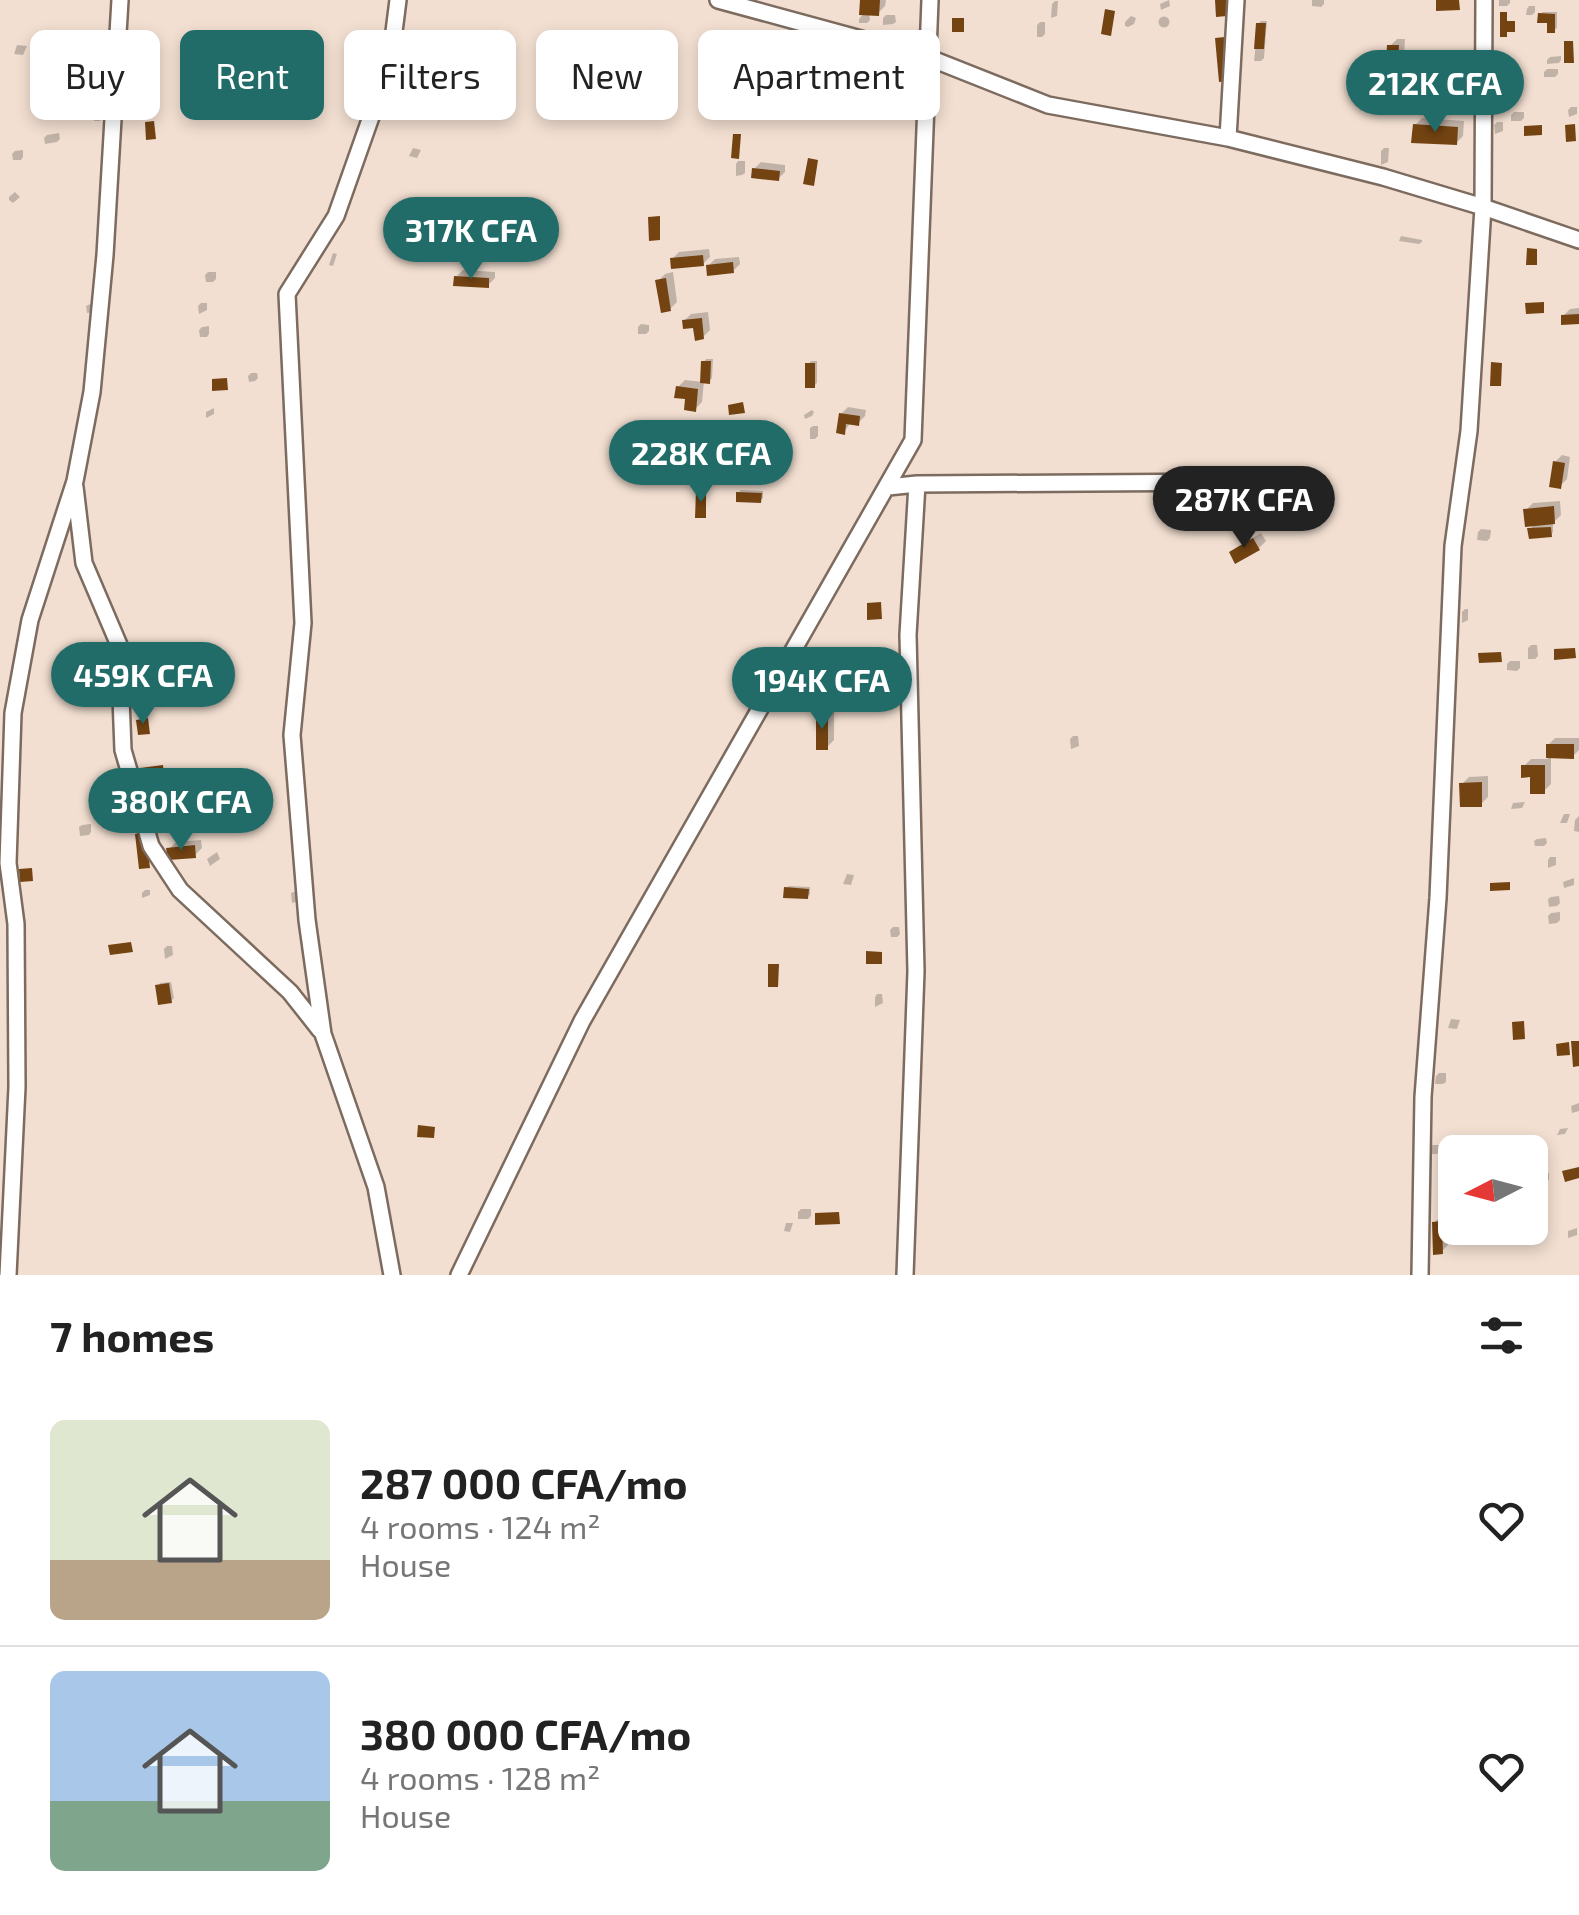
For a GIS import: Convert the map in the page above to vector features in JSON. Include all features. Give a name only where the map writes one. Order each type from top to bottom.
[{"type":"street","points":[[8,1275],[17,1088],[16,924],[8,863],[13,712],[30,620],[75,481],[92,392],[105,255],[120,0]]},
{"type":"street","points":[[392,1275],[376,1187],[323,1034],[307,920],[292,735],[304,623],[287,294],[336,216],[390,64],[398,0]]},
{"type":"street","points":[[718,0],[826,30]]},
{"type":"street","points":[[928,30],[930,0]]},
{"type":"street","points":[[1228,138],[1236,0]]},
{"type":"street","points":[[1420,1275],[1423,1097],[1438,898],[1453,546],[1469,431],[1483,207],[1484,0]]},
{"type":"street","points":[[940,63],[1048,106],[1228,138],[1383,177],[1579,240]]},
{"type":"street","points":[[459,1275],[582,1021],[913,440],[925,120]]},
{"type":"street","points":[[75,481],[84,563],[118,646],[122,750],[151,846],[180,890],[290,992],[323,1034]]},
{"type":"street","points":[[888,486],[1235,482]]},
{"type":"street","points":[[905,1275],[916,970],[908,635],[917,484]]},
{"type":"building","points":[[860,0],[880,0],[879,16],[859,15]]},
{"type":"building","points":[[1215,0],[1226,0],[1227,16],[1216,17]]},
{"type":"building","points":[[1436,0],[1459,0],[1460,10],[1436,11]]},
{"type":"building","points":[[1105,9],[1115,11],[1111,36],[1101,34]]},
{"type":"building","points":[[1500,12],[1507,12],[1507,21],[1515,21],[1515,32],[1507,32],[1507,37],[1500,37]]},
{"type":"building","points":[[1538,13],[1555,14],[1555,33],[1547,33],[1547,23],[1537,23]]},
{"type":"building","points":[[952,18],[964,18],[964,32],[952,32]]},
{"type":"building","points":[[1256,23],[1266,23],[1264,49],[1254,49]]},
{"type":"building","points":[[1225,37],[1229,81],[1219,82],[1215,38]]},
{"type":"building","points":[[1564,41],[1573,41],[1574,63],[1564,63]]},
{"type":"building","points":[[1387,45],[1399,45],[1397,80],[1385,79]]},
{"type":"building","points":[[1405,75],[1424,75],[1424,101],[1405,101]]},
{"type":"building","points":[[1453,82],[1469,83],[1468,96],[1452,95]]},
{"type":"building","points":[[154,121],[156,139],[146,140],[145,122]]},
{"type":"building","points":[[1413,124],[1458,127],[1457,145],[1411,143]]},
{"type":"building","points":[[1575,124],[1576,141],[1566,142],[1565,125]]},
{"type":"building","points":[[1542,125],[1542,135],[1524,136],[1524,126]]},
{"type":"building","points":[[733,134],[741,134],[739,159],[731,158]]},
{"type":"building","points":[[808,158],[818,160],[814,186],[803,184]]},
{"type":"building","points":[[752,168],[780,171],[779,181],[751,178]]},
{"type":"building","points":[[660,216],[660,240],[649,241],[648,217]]},
{"type":"building","points":[[450,224],[488,228],[487,237],[449,233]]},
{"type":"building","points":[[1527,248],[1537,249],[1537,265],[1526,265]]},
{"type":"building","points":[[703,255],[704,266],[671,269],[670,258]]},
{"type":"building","points":[[733,262],[734,273],[707,276],[706,265]]},
{"type":"building","points":[[454,276],[489,278],[489,288],[453,286]]},
{"type":"building","points":[[666,278],[671,311],[661,313],[655,280]]},
{"type":"building","points":[[1544,302],[1544,313],[1526,314],[1525,303]]},
{"type":"building","points":[[1579,314],[1579,324],[1561,325],[1561,315]]},
{"type":"building","points":[[702,318],[704,339],[695,341],[693,328],[683,329],[682,320]]},
{"type":"building","points":[[701,361],[711,361],[710,384],[700,383]]},
{"type":"building","points":[[1491,362],[1502,363],[1501,386],[1490,386]]},
{"type":"building","points":[[805,363],[815,363],[815,388],[805,388]]},
{"type":"building","points":[[227,378],[228,390],[212,391],[212,379]]},
{"type":"building","points":[[676,386],[698,389],[696,412],[684,410],[685,399],[674,398]]},
{"type":"building","points":[[743,402],[745,413],[729,415],[728,405]]},
{"type":"building","points":[[839,413],[860,416],[859,426],[846,424],[845,435],[836,433]]},
{"type":"building","points":[[1553,461],[1565,463],[1561,489],[1549,487]]},
{"type":"building","points":[[696,491],[706,491],[706,518],[695,518]]},
{"type":"building","points":[[736,492],[762,493],[761,503],[736,502]]},
{"type":"building","points":[[1554,506],[1555,524],[1525,527],[1523,509]]},
{"type":"building","points":[[1551,527],[1552,537],[1529,539],[1527,528]]},
{"type":"building","points":[[1253,538],[1260,550],[1235,564],[1229,552]]},
{"type":"building","points":[[881,602],[882,619],[867,620],[867,603]]},
{"type":"building","points":[[1575,648],[1576,658],[1554,660],[1554,649]]},
{"type":"building","points":[[1501,652],[1502,662],[1479,663],[1478,653]]},
{"type":"building","points":[[851,670],[884,671],[883,680],[851,678]]},
{"type":"building","points":[[816,713],[828,713],[828,750],[816,750]]},
{"type":"building","points":[[148,718],[150,734],[138,735],[136,720]]},
{"type":"building","points":[[1546,744],[1574,744],[1574,759],[1546,758]]},
{"type":"building","points":[[163,765],[164,775],[142,782],[140,768]]},
{"type":"building","points":[[1521,765],[1545,765],[1545,794],[1530,794],[1530,777],[1521,778]]},
{"type":"building","points":[[1482,782],[1482,807],[1460,807],[1459,783]]},
{"type":"building","points":[[146,833],[150,868],[139,869],[135,834]]},
{"type":"building","points":[[195,845],[196,858],[168,860],[166,848]]},
{"type":"building","points":[[32,868],[33,881],[20,882],[19,869]]},
{"type":"building","points":[[1510,882],[1510,890],[1490,891],[1490,883]]},
{"type":"building","points":[[784,887],[809,889],[808,899],[783,898]]},
{"type":"building","points":[[131,942],[133,952],[110,955],[108,945]]},
{"type":"building","points":[[866,951],[882,952],[882,964],[866,964]]},
{"type":"building","points":[[768,964],[779,964],[778,987],[768,987]]},
{"type":"building","points":[[169,983],[172,1003],[158,1005],[155,985]]},
{"type":"building","points":[[1524,1021],[1525,1039],[1513,1040],[1512,1022]]},
{"type":"building","points":[[1571,1041],[1579,1041],[1579,1066],[1573,1067]]},
{"type":"building","points":[[1569,1042],[1570,1055],[1557,1056],[1556,1044]]},
{"type":"building","points":[[418,1125],[435,1127],[434,1138],[417,1137]]},
{"type":"building","points":[[1579,1167],[1579,1178],[1565,1182],[1562,1171]]},
{"type":"building","points":[[839,1212],[840,1224],[815,1225],[815,1213]]},
{"type":"building","points":[[1438,1221],[1438,1245],[1443,1245],[1443,1254],[1433,1255],[1432,1222]]}]
